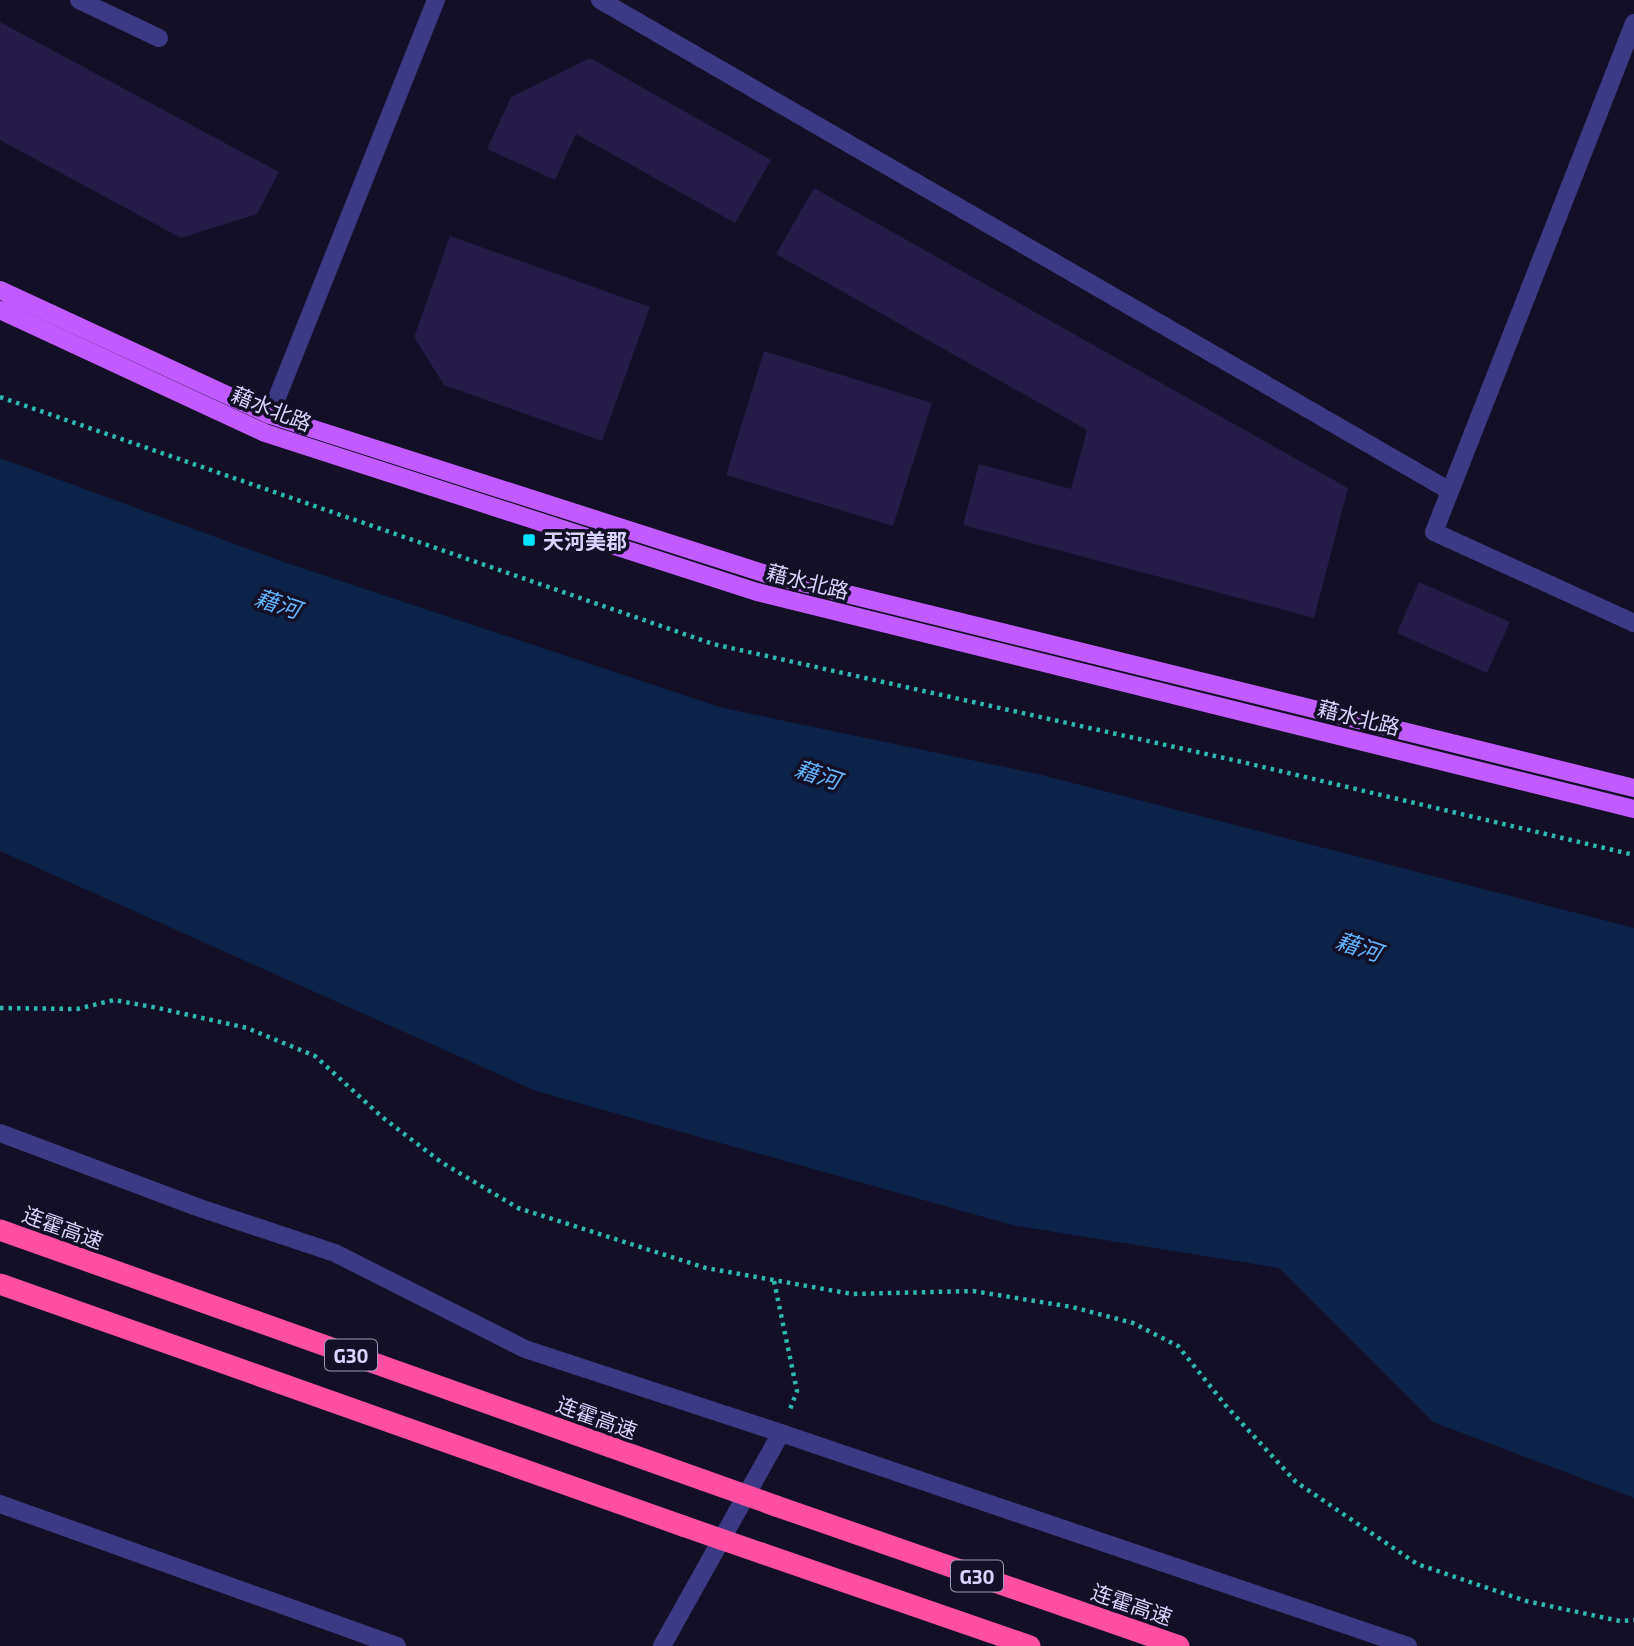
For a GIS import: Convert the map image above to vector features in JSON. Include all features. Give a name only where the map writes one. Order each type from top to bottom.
[{"type":"highway","name":"连霍高速","points":[[0,1230],[1179,1646]]},
{"type":"highway","name":"G30","points":[[0,1284],[1030,1646]]},
{"type":"main road","name":"藉水北路","points":[[0,290],[270,415],[766,574],[1634,788]]},
{"type":"main road","name":"藉水北路","points":[[0,310],[265,433],[757,592],[1634,809]]},
{"type":"street","points":[[79,0],[159,38]]},
{"type":"street","points":[[270,415],[436,0]]},
{"type":"street","points":[[600,0],[1450,491]]},
{"type":"street","points":[[1634,23],[1434,532],[1634,623]]},
{"type":"street","points":[[0,1133],[197,1207],[335,1253],[526,1349],[1409,1646]]},
{"type":"street","points":[[662,1646],[781,1433]]},
{"type":"street","points":[[0,1504],[397,1646]]},
{"type":"path","points":[[0,397],[713,644],[1242,762],[1634,855]]},
{"type":"path","points":[[0,1008],[77,1009],[114,1000],[247,1028],[315,1056],[382,1117],[441,1161],[518,1208],[706,1268],[852,1294],[972,1291],[1072,1307],[1133,1323],[1178,1346],[1227,1407],[1296,1482],[1417,1564],[1526,1601],[1620,1621],[1634,1620]]},
{"type":"path","points":[[774,1281],[797,1391],[781,1433]]},
{"type":"water","name":"藉河","points":[[0,458],[281,561],[723,708],[1038,774],[1634,928],[1634,1498],[1433,1422],[1279,1268],[1012,1225],[536,1091],[0,851]]},
{"type":"building","points":[[0,22],[279,172],[257,214],[181,238],[0,140]]},
{"type":"building","points":[[590,58],[771,160],[735,223],[576,134],[555,180],[487,149],[511,97]]},
{"type":"building","points":[[814,188],[1348,488],[1314,618],[963,525],[979,464],[1071,489],[1087,430],[776,254]]},
{"type":"building","points":[[450,236],[650,307],[602,441],[444,385],[414,337]]},
{"type":"building","points":[[764,351],[932,403],[893,526],[726,475]]},
{"type":"building","points":[[1419,582],[1510,622],[1487,673],[1397,633]]},
{"type":"place","name":"天河美郡","points":[[529,540]]}]
